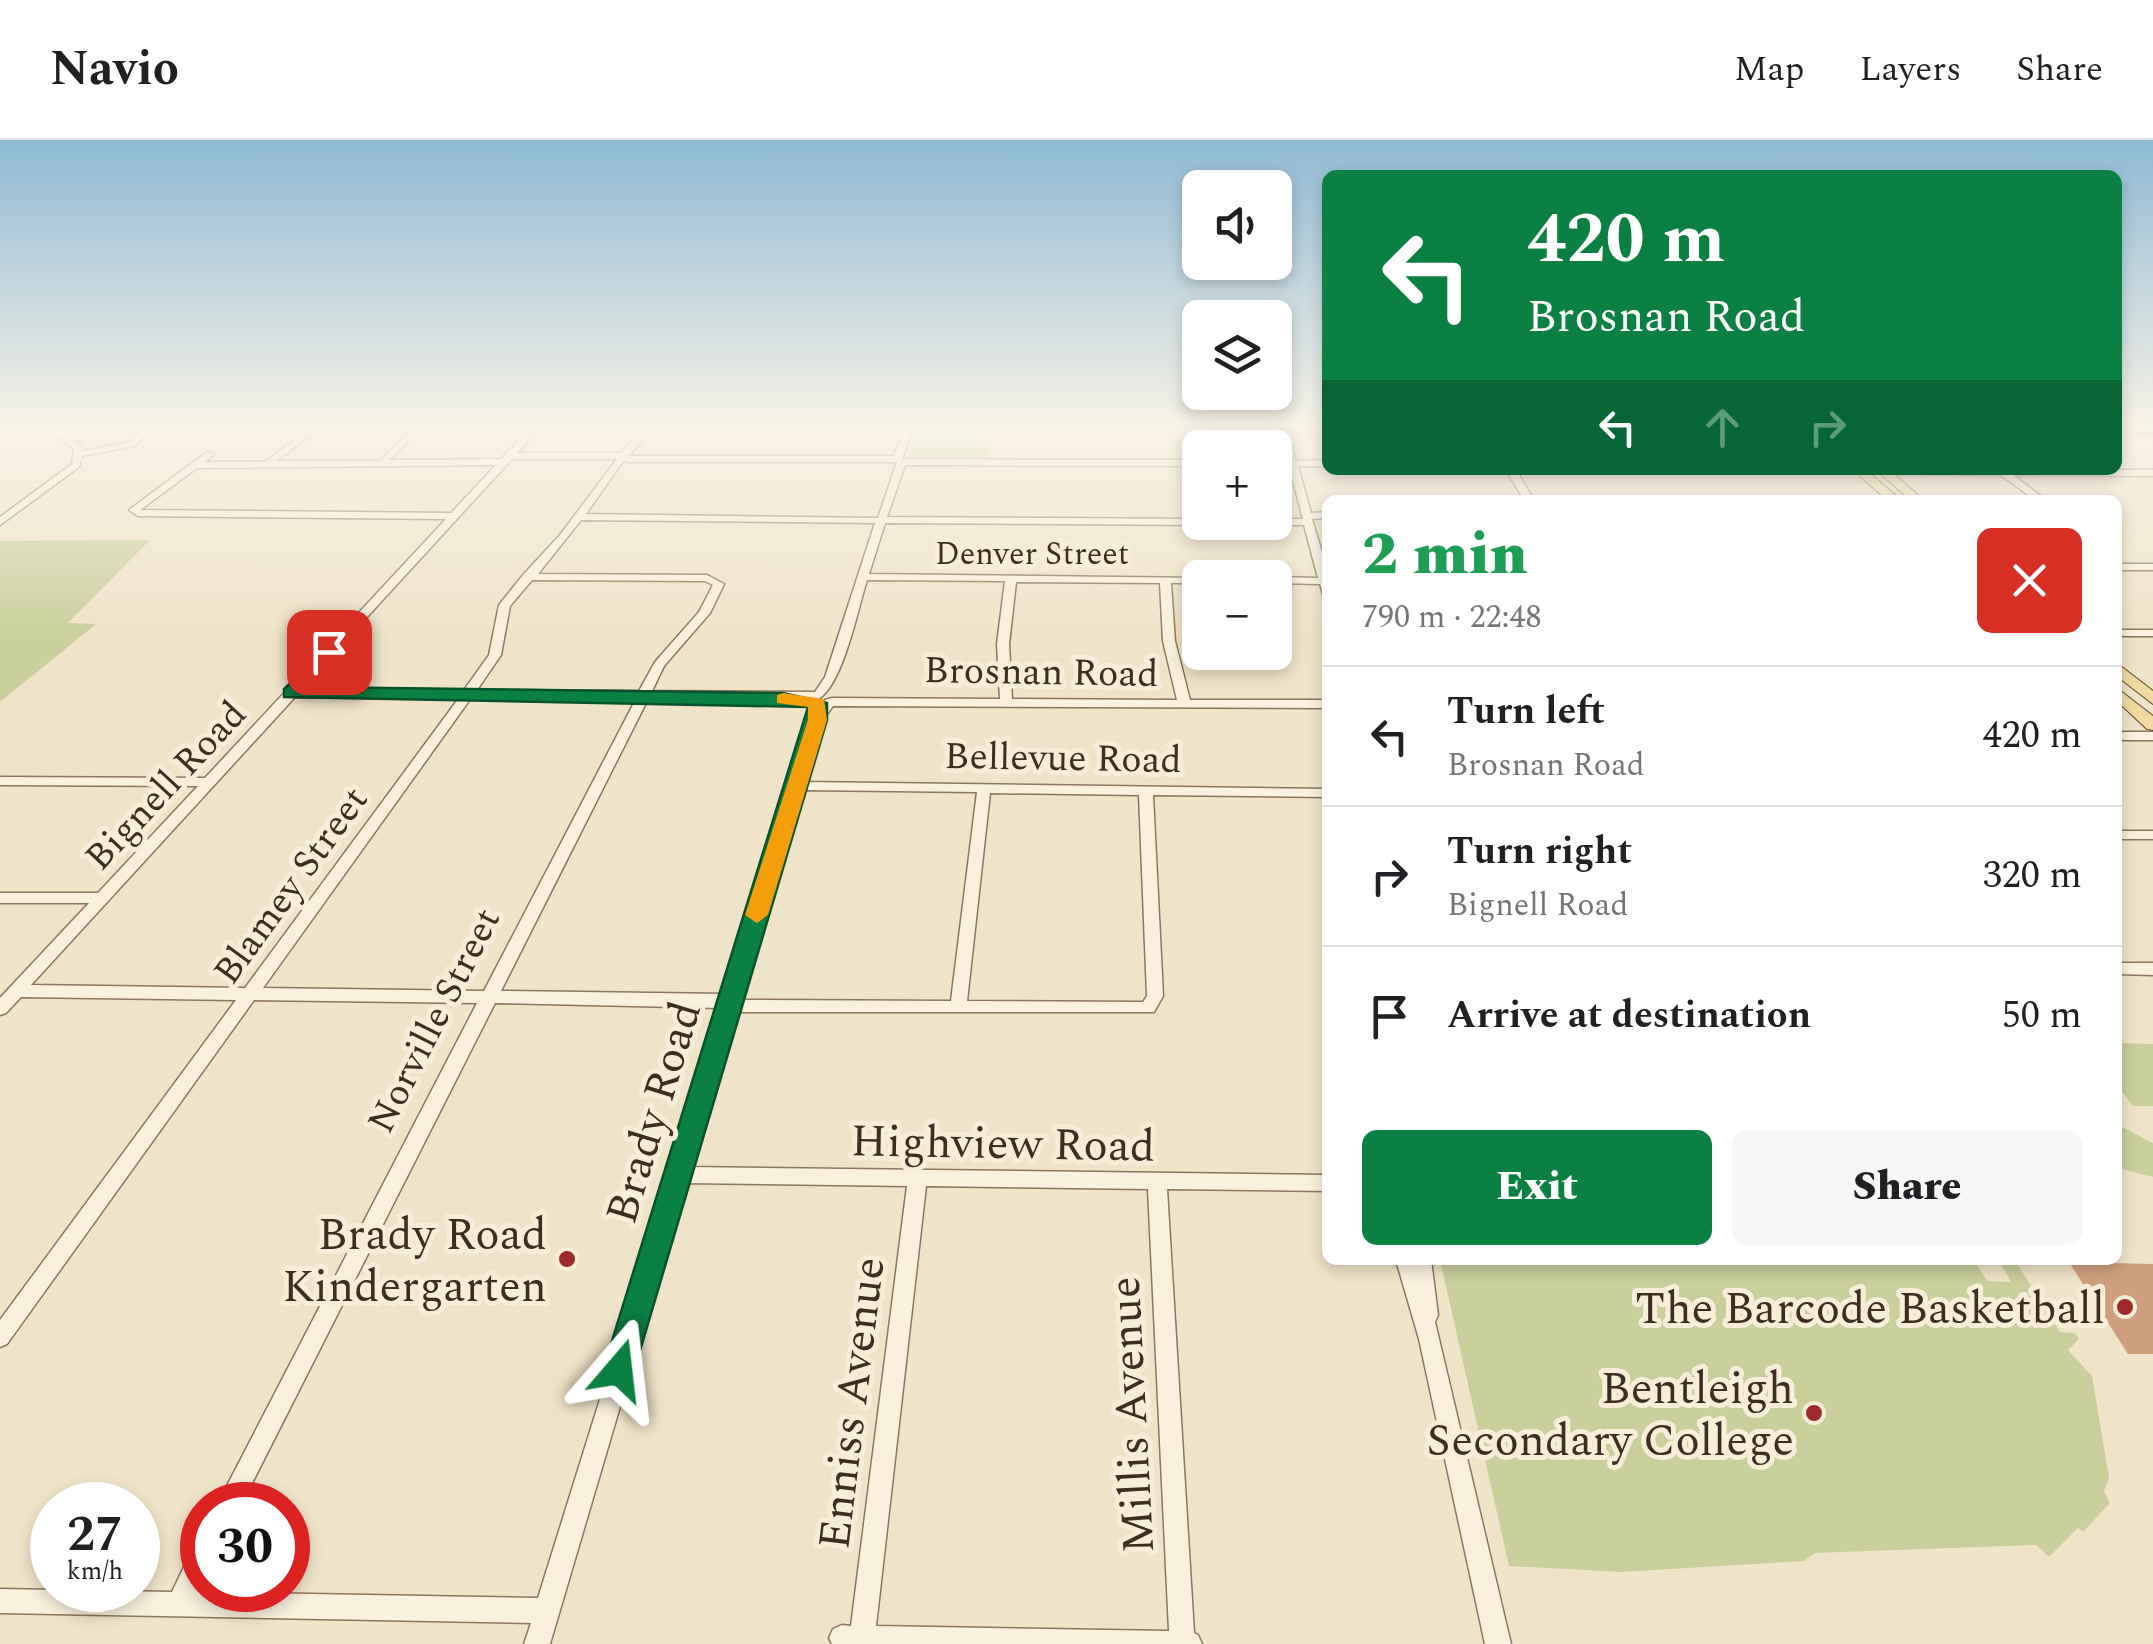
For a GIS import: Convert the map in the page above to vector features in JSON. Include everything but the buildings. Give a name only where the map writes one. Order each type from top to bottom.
[{"type":"main road","points":[[2122,672],[2150,696]]},
{"type":"main road","points":[[2122,693],[2150,696]]},
{"type":"main road","points":[[2122,697],[2153,724]]},
{"type":"street","points":[[6,521],[39,496]]},
{"type":"street","points":[[153,496],[134,510],[138,514],[454,516]]},
{"type":"street","name":"Bignell Road","points":[[0,1008],[472,496]]},
{"type":"street","name":"Blamey Street","points":[[0,1338],[468,695],[495,655],[505,605],[595,496]]},
{"type":"street","name":"Brady Road","points":[[537,1644],[677,1175],[888,496]]},
{"type":"street","points":[[1301,496],[1322,572]]},
{"type":"street","points":[[579,517],[1182,522]]},
{"type":"street","points":[[1292,520],[1322,517]]},
{"type":"street","points":[[2122,567],[2153,567]]},
{"type":"street","name":"Norville Street","points":[[241,1482],[642,697],[663,658],[704,613],[718,580],[527,576]]},
{"type":"street","name":"Denver Street","points":[[863,577],[1182,579]]},
{"type":"street","points":[[1006,700],[1003,644],[1011,578]]},
{"type":"street","points":[[1165,579],[1169,641],[1184,702]]},
{"type":"street","points":[[1292,581],[1322,582]]},
{"type":"street","points":[[2122,633],[2153,634]]},
{"type":"street","name":"Brosnan Road","points":[[291,693],[1322,704]]},
{"type":"street","points":[[2122,736],[2153,736]]},
{"type":"street","points":[[0,782],[209,782]]},
{"type":"street","name":"Bellevue Road","points":[[797,786],[1322,792]]},
{"type":"street","points":[[958,1008],[984,788]]},
{"type":"street","points":[[16,991],[486,996],[1132,1011],[1151,1005],[1154,996],[1146,791]]},
{"type":"street","points":[[2122,835],[2153,836]]},
{"type":"street","points":[[0,898],[102,898]]},
{"type":"street","points":[[2122,969],[2153,969]]},
{"type":"street","name":"Highview Road","points":[[677,1175],[1322,1183]]},
{"type":"street","name":"Enniss Avenue","points":[[917,1178],[852,1638],[1182,1644]]},
{"type":"street","name":"Millis Avenue","points":[[1157,1182],[1182,1644]]},
{"type":"street","points":[[1408,1265],[1430,1338],[1498,1644]]},
{"type":"street","points":[[1422,1265],[1430,1338]]},
{"type":"street","points":[[0,1600],[547,1611]]},
{"type":"street","points":[[1182,1644],[1189,1644]]},
{"type":"green space","points":[[150,540],[68,623],[96,624],[0,702],[0,541]]},
{"type":"green space","points":[[2122,1043],[2153,1044],[2153,1106],[2133,1106],[2122,1091]]},
{"type":"green space","points":[[2122,1127],[2153,1143],[2153,1177],[2122,1169]]},
{"type":"green space","name":"Bentleigh Secondary College","points":[[1441,1265],[1977,1265],[1987,1281],[2011,1282],[2002,1265],[2018,1265],[2060,1332],[2075,1333],[2079,1339],[2068,1350],[2092,1376],[2109,1477],[2104,1491],[2110,1503],[2083,1532],[2078,1528],[2049,1557],[2036,1545],[1815,1553],[1804,1561],[1621,1572],[1509,1566]]},
{"type":"slow traffic","points":[[757,915],[817,720],[818,703],[783,699]]},
{"type":"place","name":"Brady Road Kindergarten","points":[[567,1259]]},
{"type":"place","name":"The Barcode Basketball","points":[[2125,1307]]},
{"type":"place","name":"Bentleigh Secondary College","points":[[1814,1413]]},
{"type":"route","points":[[329,652],[291,693],[783,698],[818,703],[817,720],[619,1370]]}]
